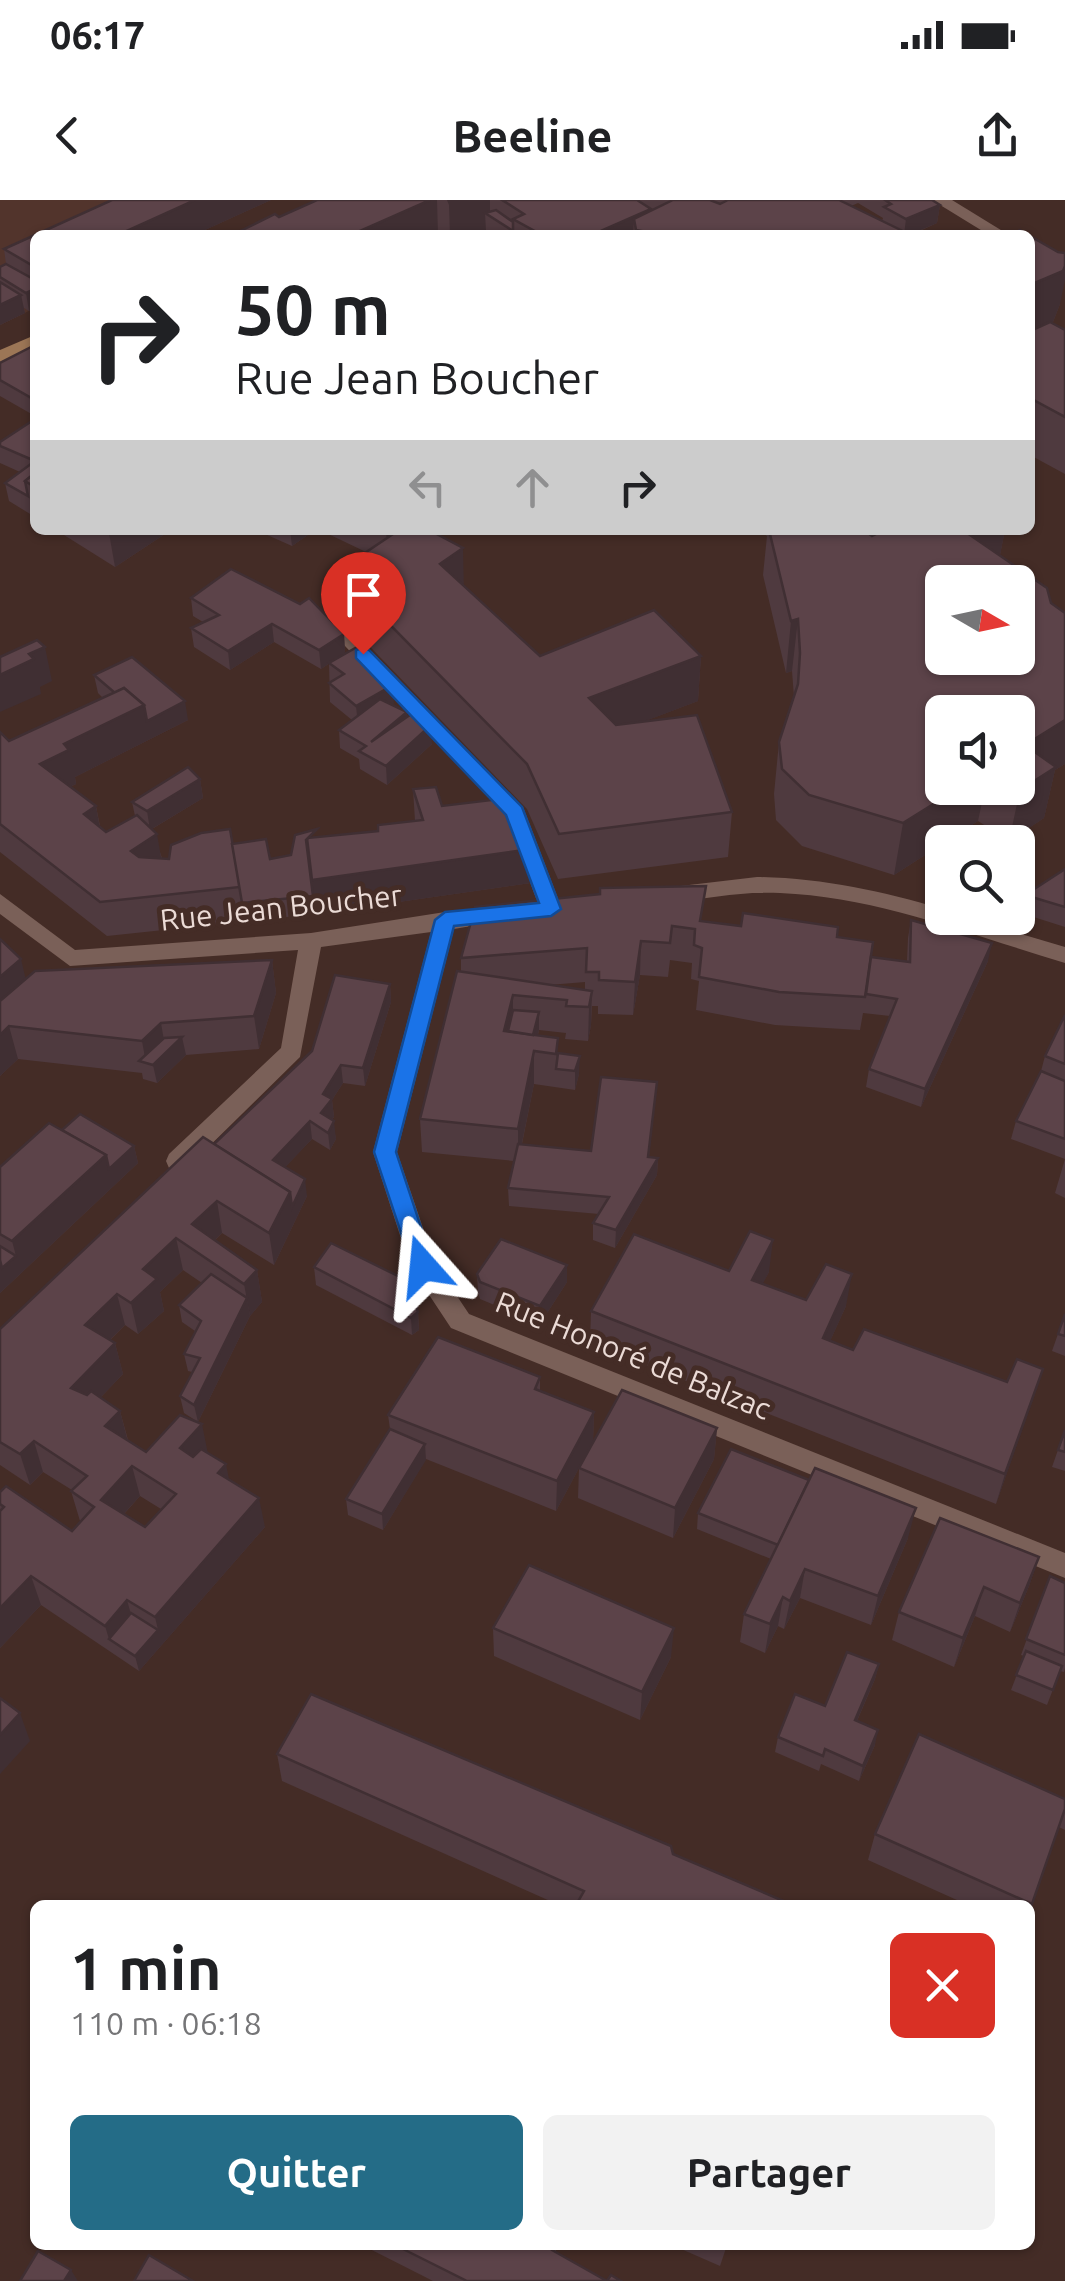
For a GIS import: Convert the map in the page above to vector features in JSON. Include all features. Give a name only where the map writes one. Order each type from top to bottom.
[{"type":"main road","points":[[0,357],[30,342]]},
{"type":"street","points":[[940,200],[992,230]]},
{"type":"street","name":"Rue Jean Boucher","points":[[0,902],[70,958],[311,941],[445,920],[560,908],[515,812],[338,628],[333,615],[342,604],[386,572]]},
{"type":"street","points":[[644,898],[756,885],[805,887],[925,911]]},
{"type":"street","name":"Rue Honoré de Balzac","points":[[445,920],[385,1152],[423,1266],[460,1321],[1065,1566]]},
{"type":"street","points":[[999,935],[1065,956]]},
{"type":"street","points":[[167,1172],[292,1051],[311,941]]},
{"type":"shaded area","points":[[0,200],[268,200],[68,230],[30,230],[30,310],[0,325]]},
{"type":"building","points":[[112,200],[195,200],[129,230],[46,230]]},
{"type":"building","points":[[317,200],[430,200],[362,230],[242,230],[275,214],[279,217]]},
{"type":"building","points":[[502,200],[637,200],[651,209],[603,230],[533,230],[513,219],[524,214]]},
{"type":"building","points":[[673,200],[710,200],[720,204],[728,200],[839,200],[901,230],[636,230],[634,219]]},
{"type":"building","points":[[885,200],[932,200],[940,205],[906,219],[884,207],[891,204]]},
{"type":"building","points":[[496,210],[513,222],[513,230],[511,230],[485,213]]},
{"type":"building","points":[[30,237],[30,264],[4,249]]},
{"type":"building","points":[[1035,239],[1065,253],[1063,271],[1035,283]]},
{"type":"building","points":[[6,264],[30,277],[30,291],[26,293],[0,277],[0,267]]},
{"type":"building","points":[[0,282],[21,295],[0,305]]},
{"type":"building","points":[[1050,322],[1065,330],[1065,417],[1035,401],[1035,329]]},
{"type":"building","points":[[30,348],[30,397],[0,380],[0,363]]},
{"type":"building","points":[[30,422],[30,459],[0,446],[0,442]]},
{"type":"building","points":[[30,465],[30,477],[25,481],[28,496],[5,483]]},
{"type":"building","points":[[392,535],[438,535],[463,548],[440,564],[540,656],[654,610],[701,656],[589,698],[616,725],[697,715],[732,812],[559,834],[527,764],[345,579],[347,565]]},
{"type":"building","points":[[770,535],[970,535],[1014,565],[925,565],[925,675],[1035,675],[1035,580],[1047,588],[1051,603],[1065,613],[1065,720],[1035,739],[1035,695],[925,695],[925,805],[932,805],[903,823],[809,795],[782,769],[779,742],[798,684],[798,619],[791,621]]},
{"type":"building","points":[[231,569],[300,604],[309,598],[344,634],[319,650],[272,624],[228,651],[191,628],[219,615],[191,598]]},
{"type":"building","points":[[37,640],[45,647],[29,654],[34,659],[0,675],[0,657]]},
{"type":"building","points":[[357,647],[393,685],[356,706],[329,683],[344,674],[329,663]]},
{"type":"building","points":[[132,657],[185,701],[147,721],[144,705],[124,688],[115,693],[94,675]]},
{"type":"building","points":[[124,688],[144,705],[64,744],[69,750],[40,764],[96,806],[84,814],[106,832],[137,815],[157,834],[131,851],[139,857],[169,859],[171,845],[201,833],[230,829],[240,887],[100,902],[0,824],[0,732],[9,741]]},
{"type":"building","points":[[380,699],[407,712],[371,742],[417,710],[431,725],[386,766],[359,751],[366,746],[339,730]]},
{"type":"building","points":[[1035,752],[1056,767],[1035,780]]},
{"type":"building","points":[[188,767],[200,779],[147,811],[132,802]]},
{"type":"building","points":[[436,787],[442,806],[508,798],[531,849],[312,880],[307,838],[378,831],[378,825],[423,820],[413,789]]},
{"type":"building","points":[[317,829],[306,840],[313,896],[242,903],[232,844],[266,839],[270,859],[291,855],[295,835]]},
{"type":"building","points":[[1065,869],[1065,907],[1035,898],[1035,888]]},
{"type":"building","points":[[706,886],[700,921],[741,926],[743,913],[838,927],[837,937],[873,942],[865,997],[779,992],[699,977],[702,948],[694,945],[695,929],[672,926],[670,943],[641,941],[635,982],[599,980],[599,972],[586,972],[587,948],[461,958],[475,907],[600,894],[600,888]]},
{"type":"building","points":[[911,920],[925,924],[925,935],[964,935],[992,943],[925,1089],[869,1069],[897,999],[866,994],[871,957],[910,962]]},
{"type":"building","points":[[0,939],[21,959],[0,977]]},
{"type":"building","points":[[272,960],[254,1016],[161,1023],[142,1041],[9,1026],[0,1035],[0,1001],[35,971]]},
{"type":"building","points":[[457,971],[592,991],[589,1007],[566,1006],[567,1000],[513,995],[504,1031],[558,1038],[556,1054],[534,1051],[518,1129],[420,1119]]},
{"type":"building","points":[[335,975],[390,984],[363,1068],[341,1065],[323,1094],[332,1099],[321,1113],[334,1121],[328,1133],[310,1121],[273,1160],[305,1179],[292,1207],[290,1192],[214,1144],[312,1051]]},
{"type":"building","points":[[513,1010],[539,1012],[533,1035],[508,1031]]},
{"type":"building","points":[[1065,1015],[1065,1064],[1045,1056]]},
{"type":"building","points":[[182,1037],[153,1065],[139,1061],[164,1038]]},
{"type":"building","points":[[558,1053],[580,1056],[575,1071],[556,1069]]},
{"type":"building","points":[[1041,1071],[1065,1081],[1065,1139],[1016,1121]]},
{"type":"building","points":[[601,1077],[657,1082],[648,1157],[658,1158],[616,1230],[593,1223],[609,1197],[508,1188],[518,1144],[591,1151]]},
{"type":"building","points":[[80,1114],[134,1146],[109,1169],[106,1155],[62,1130]]},
{"type":"building","points":[[49,1123],[106,1155],[12,1241],[0,1234],[0,1167]]},
{"type":"building","points":[[203,1137],[290,1192],[269,1233],[217,1201],[192,1224],[257,1270],[244,1284],[176,1238],[143,1269],[157,1279],[131,1303],[117,1294],[85,1325],[115,1343],[71,1388],[87,1395],[91,1391],[120,1411],[105,1426],[146,1452],[180,1415],[202,1424],[180,1448],[193,1457],[201,1449],[226,1464],[218,1473],[259,1498],[155,1617],[127,1600],[105,1626],[31,1576],[0,1608],[0,1511],[4,1507],[0,1504],[0,1492],[6,1486],[72,1531],[94,1507],[71,1491],[87,1476],[34,1441],[20,1454],[0,1442],[0,1329]],"holes":[[[132,1466],[176,1494],[145,1527],[101,1500]]]},
{"type":"building","points":[[750,1231],[773,1240],[752,1280],[806,1300],[826,1264],[852,1274],[823,1338],[853,1350],[864,1329],[1007,1382],[1017,1359],[1043,1369],[1005,1474],[591,1311],[634,1234],[729,1271]]},
{"type":"building","points":[[501,1239],[567,1265],[540,1306],[480,1282],[477,1274]]},
{"type":"building","points":[[331,1243],[406,1280],[418,1312],[411,1318],[314,1267]]},
{"type":"building","points":[[0,1246],[16,1256],[2,1268],[0,1260]]},
{"type":"building","points":[[211,1274],[247,1298],[194,1405],[180,1396],[200,1358],[184,1354],[201,1321],[179,1305]]},
{"type":"building","points":[[1065,1314],[1065,1336],[1058,1334]]},
{"type":"building","points":[[438,1337],[540,1377],[535,1389],[594,1412],[557,1481],[388,1415]]},
{"type":"building","points":[[622,1390],[717,1428],[675,1508],[579,1468]]},
{"type":"building","points":[[390,1429],[425,1444],[382,1514],[346,1499]]},
{"type":"building","points":[[1065,1430],[1065,1452],[1058,1450]]},
{"type":"building","points":[[731,1449],[809,1480],[778,1545],[698,1513]]},
{"type":"building","points":[[815,1468],[916,1508],[878,1596],[805,1569],[790,1601],[783,1597],[770,1624],[744,1614]]},
{"type":"building","points":[[940,1518],[1039,1557],[1020,1603],[984,1587],[963,1638],[899,1612]]},
{"type":"building","points":[[529,1565],[674,1628],[642,1692],[493,1628]]},
{"type":"building","points":[[1050,1576],[1065,1583],[1065,1655],[1026,1639]]},
{"type":"building","points":[[131,1613],[158,1630],[135,1656],[109,1639]]},
{"type":"building","points":[[1026,1651],[1062,1666],[1053,1690],[1016,1675]]},
{"type":"building","points":[[847,1652],[879,1664],[855,1720],[878,1730],[863,1766],[825,1749],[823,1756],[778,1737],[795,1694],[825,1706]]},
{"type":"building","points":[[311,1694],[671,1846],[673,1854],[781,1900],[579,1900],[584,1891],[277,1754]]},
{"type":"building","points":[[0,1698],[20,1713],[0,1735]]},
{"type":"building","points":[[919,1734],[1065,1799],[1033,1900],[1023,1900],[875,1834]]},
{"type":"building","points":[[405,2250],[552,2250],[607,2281],[467,2281]]},
{"type":"building","points":[[38,2251],[71,2270],[64,2281],[20,2281]]},
{"type":"building","points":[[149,2255],[193,2281],[134,2281]]},
{"type":"route","points":[[363,654],[515,812],[551,909],[445,920],[385,1152],[423,1266]]}]
